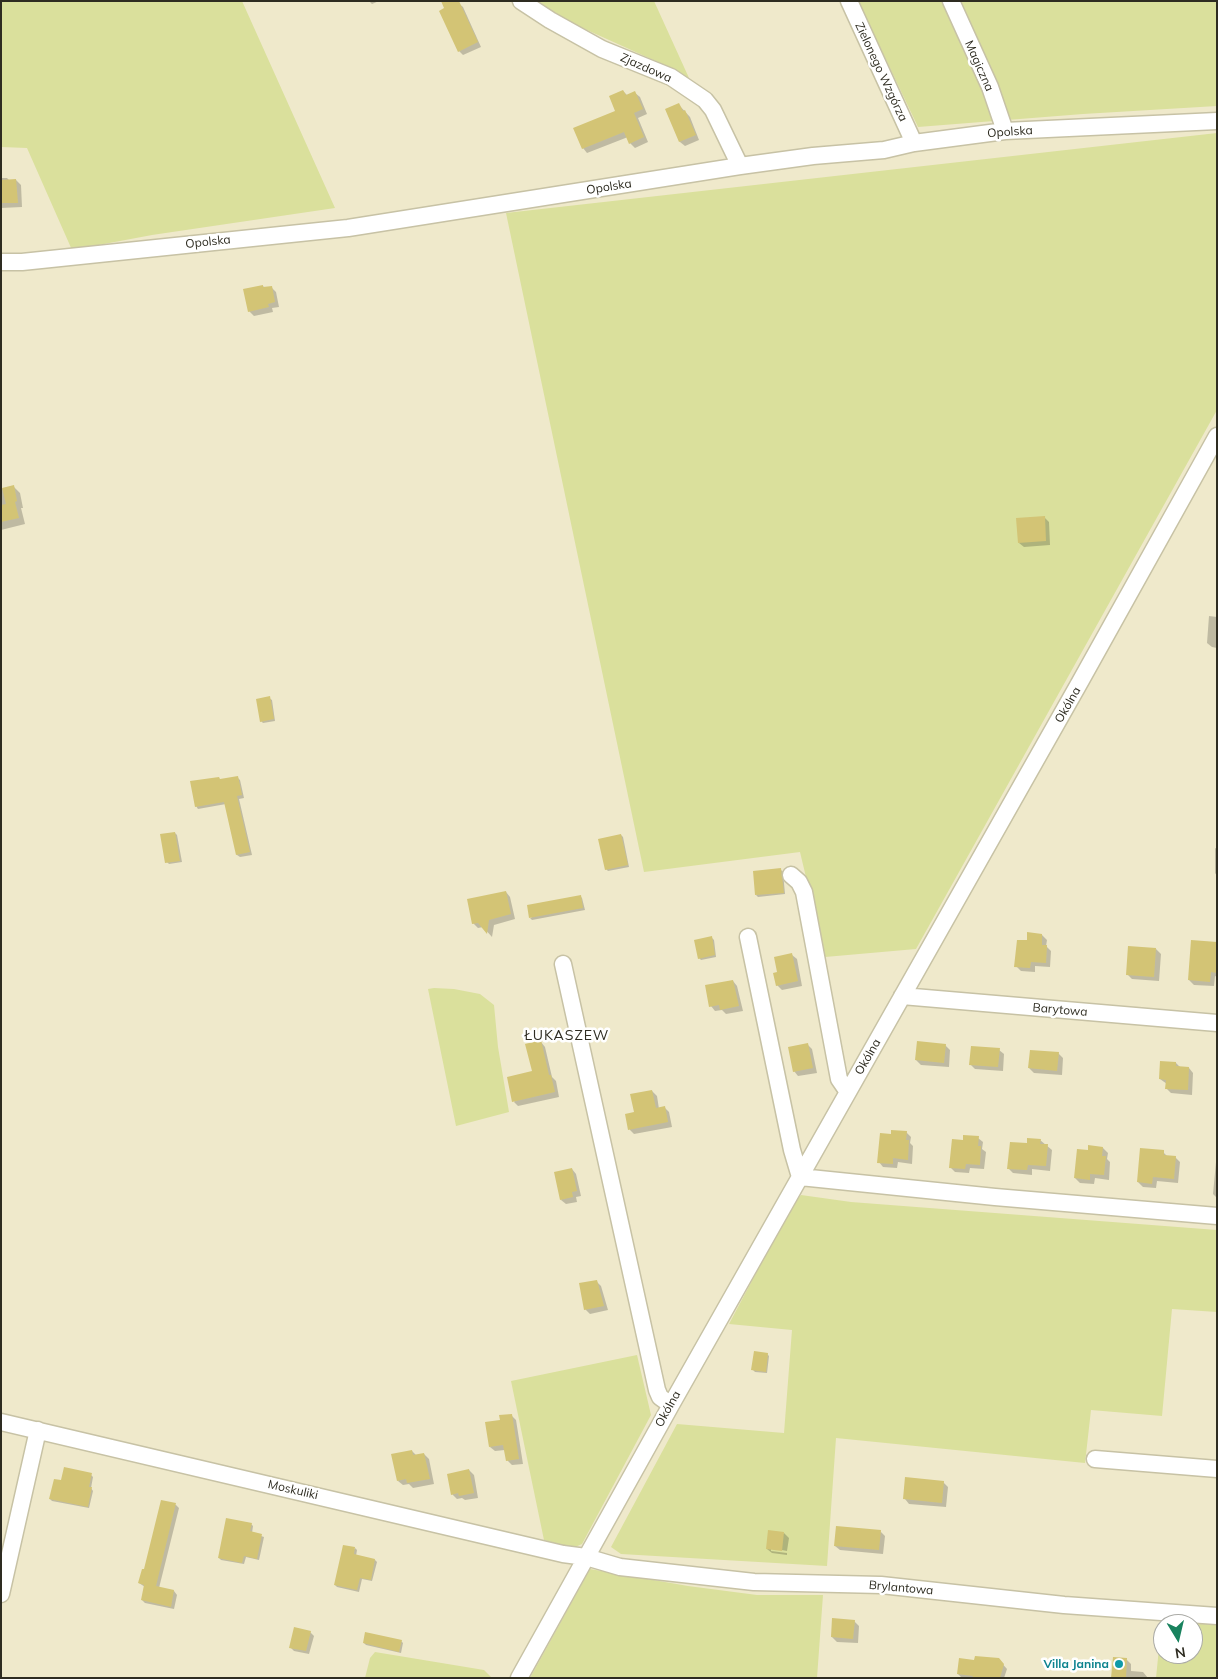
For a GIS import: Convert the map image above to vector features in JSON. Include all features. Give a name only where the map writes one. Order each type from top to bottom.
[{"type":"street","name":"Zjazdowa","points":[[521,1],[550,20],[602,49],[671,77],[705,100],[713,110],[740,166]]},
{"type":"street","name":"Zielonego Wzgórza","points":[[849,1],[914,143]]},
{"type":"street","name":"Magiczna","points":[[951,1],[990,87],[1005,131]]},
{"type":"street","name":"Opolska","points":[[1,262],[22,262],[348,228],[740,166],[813,156],[884,150],[914,143],[1005,131],[1217,121]]},
{"type":"street","name":"Okólna","points":[[519,1678],[1217,436]]},
{"type":"street","points":[[791,875],[799,882],[804,892],[839,1079],[848,1092]]},
{"type":"street","points":[[748,937],[792,1150],[800,1178],[1217,1216]]},
{"type":"street","points":[[563,964],[657,1390],[660,1397],[671,1405]]},
{"type":"street","name":"Barytowa","points":[[902,996],[1217,1023]]},
{"type":"street","name":"Moskuliki","points":[[1,1422],[563,1554],[586,1557]]},
{"type":"street","points":[[1,1594],[38,1430]]},
{"type":"street","points":[[1095,1459],[1217,1469]]},
{"type":"street","name":"Brylantowa","points":[[586,1557],[620,1567],[754,1582],[881,1585],[1064,1605],[1217,1616]]},
{"type":"green space","points":[[1,1],[242,1],[335,208],[152,235],[72,250],[27,148],[1,147]]},
{"type":"green space","points":[[536,1],[654,1],[689,78],[567,21]]},
{"type":"green space","points":[[858,1],[1217,1],[1217,106],[918,127]]},
{"type":"green space","points":[[1217,133],[1217,410],[916,949],[825,957],[800,852],[644,872],[506,213]]},
{"type":"green space","points":[[428,989],[454,989],[480,994],[494,1005],[498,1047],[509,1112],[456,1126]]},
{"type":"green space","points":[[801,1195],[851,1202],[1217,1230],[1217,1312],[1172,1309],[1162,1416],[1091,1410],[1085,1463],[836,1438],[827,1566],[621,1554],[611,1547],[677,1424],[784,1433],[792,1330],[729,1324],[791,1207]]},
{"type":"green space","points":[[637,1355],[651,1415],[582,1544],[573,1548],[544,1540],[511,1381]]},
{"type":"green space","points":[[590,1569],[688,1586],[757,1595],[823,1595],[817,1678],[530,1678]]},
{"type":"green space","points":[[1203,1624],[1217,1625],[1217,1678],[1156,1678],[1157,1664],[1203,1664]]},
{"type":"green space","points":[[375,1652],[484,1670],[492,1678],[365,1678],[370,1658]]},
{"type":"building","points":[[441,1],[459,1],[478,42],[458,52],[439,11],[444,8]]},
{"type":"building","points":[[623,90],[626,95],[635,91],[643,109],[634,113],[644,137],[629,144],[624,132],[582,149],[573,128],[615,111],[609,96]]},
{"type":"building","points":[[679,103],[683,111],[685,110],[696,135],[679,142],[665,109]]},
{"type":"building","points":[[16,179],[18,203],[1,203],[1,180]]},
{"type":"building","points":[[263,285],[263,287],[272,286],[275,302],[268,304],[269,307],[248,312],[243,289]]},
{"type":"building","points":[[14,485],[17,501],[15,502],[19,518],[1,522],[1,505],[6,504],[2,488]]},
{"type":"building","points":[[1045,516],[1046,541],[1018,543],[1016,518]]},
{"type":"building","points":[[270,696],[274,719],[260,722],[256,699]]},
{"type":"building","points":[[238,776],[242,795],[237,796],[250,852],[236,855],[224,802],[195,807],[190,781]]},
{"type":"building","points":[[175,832],[180,861],[165,863],[160,834]]},
{"type":"building","points":[[621,834],[628,865],[605,870],[598,839]]},
{"type":"building","points":[[781,868],[784,893],[755,895],[753,871]]},
{"type":"building","points":[[506,891],[511,914],[489,920],[487,934],[478,923],[472,924],[467,899]]},
{"type":"building","points":[[581,895],[583,908],[529,918],[527,905]]},
{"type":"building","points":[[1027,932],[1042,934],[1042,945],[1047,945],[1046,963],[1031,962],[1030,968],[1014,967],[1017,940],[1027,940]]},
{"type":"building","points":[[712,936],[715,955],[698,959],[694,940]]},
{"type":"building","points":[[1191,940],[1217,942],[1217,973],[1211,972],[1210,982],[1188,980]]},
{"type":"building","points":[[1128,946],[1156,948],[1154,977],[1126,975]]},
{"type":"building","points":[[792,953],[798,981],[776,986],[773,973],[777,972],[774,957]]},
{"type":"building","points":[[733,980],[739,1006],[720,1010],[719,1005],[709,1007],[705,985]]},
{"type":"building","points":[[541,1040],[555,1092],[512,1102],[507,1077],[532,1071],[525,1044]]},
{"type":"building","points":[[917,1041],[946,1044],[944,1063],[915,1060]]},
{"type":"building","points":[[808,1043],[813,1068],[793,1072],[788,1047]]},
{"type":"building","points":[[971,1046],[1000,1048],[998,1067],[969,1065]]},
{"type":"building","points":[[1030,1050],[1059,1052],[1057,1071],[1028,1068]]},
{"type":"building","points":[[1160,1061],[1176,1062],[1176,1066],[1189,1067],[1188,1090],[1165,1089],[1166,1080],[1159,1079]]},
{"type":"building","points":[[652,1090],[656,1108],[665,1106],[668,1122],[628,1130],[625,1114],[634,1112],[630,1094]]},
{"type":"building","points":[[891,1130],[907,1131],[906,1140],[909,1140],[908,1160],[893,1158],[893,1164],[877,1163],[880,1133],[891,1134]]},
{"type":"building","points":[[963,1135],[979,1136],[978,1146],[981,1146],[980,1165],[966,1164],[965,1169],[949,1168],[952,1139],[963,1140]]},
{"type":"building","points":[[1027,1138],[1041,1139],[1040,1144],[1048,1144],[1046,1166],[1028,1165],[1027,1170],[1007,1169],[1010,1142],[1027,1143]]},
{"type":"building","points":[[1088,1145],[1103,1147],[1102,1156],[1106,1156],[1104,1175],[1090,1174],[1090,1180],[1074,1178],[1077,1149],[1088,1150]]},
{"type":"building","points":[[1140,1148],[1164,1150],[1164,1155],[1176,1156],[1174,1179],[1153,1177],[1152,1184],[1137,1182]]},
{"type":"building","points":[[572,1168],[577,1191],[572,1192],[573,1197],[560,1200],[554,1172]]},
{"type":"building","points":[[597,1280],[604,1306],[584,1310],[579,1283]]},
{"type":"building","points":[[754,1351],[768,1353],[766,1372],[751,1370]]},
{"type":"building","points":[[512,1414],[519,1459],[506,1461],[503,1445],[489,1447],[485,1422],[500,1420],[499,1415]]},
{"type":"building","points":[[412,1450],[413,1455],[424,1453],[430,1479],[407,1483],[406,1479],[397,1481],[391,1454]]},
{"type":"building","points":[[64,1467],[92,1473],[89,1487],[92,1487],[88,1507],[49,1499],[54,1479],[61,1480]]},
{"type":"building","points":[[469,1469],[474,1493],[459,1496],[458,1493],[451,1495],[447,1474]]},
{"type":"building","points":[[905,1477],[944,1481],[942,1503],[903,1499]]},
{"type":"building","points":[[161,1500],[176,1503],[156,1586],[174,1590],[171,1607],[141,1600],[144,1585],[138,1583],[142,1569],[144,1569]]},
{"type":"building","points":[[226,1518],[252,1523],[250,1531],[262,1534],[257,1559],[244,1556],[242,1563],[218,1558]]},
{"type":"building","points":[[836,1526],[881,1530],[879,1550],[834,1546]]},
{"type":"building","points":[[768,1530],[784,1532],[782,1551],[766,1549]]},
{"type":"building","points":[[343,1545],[355,1547],[354,1554],[375,1559],[371,1580],[360,1578],[357,1590],[334,1585]]},
{"type":"building","points":[[832,1618],[855,1620],[853,1639],[831,1637]]},
{"type":"building","points":[[294,1627],[311,1631],[306,1651],[289,1648]]},
{"type":"building","points":[[365,1632],[402,1640],[399,1652],[363,1643]]},
{"type":"building","points":[[975,1656],[999,1658],[1004,1664],[1000,1678],[972,1678],[973,1676],[957,1674],[959,1658],[974,1660]]},
{"type":"building","name":"Villa Janina","points":[[1113,1657],[1127,1658],[1126,1678],[1111,1678]]},
{"type":"place","name":"Villa Janina","points":[[1119,1664]]},
{"type":"district","name":"ŁUKASZEW","points":[[567,1036]]}]
